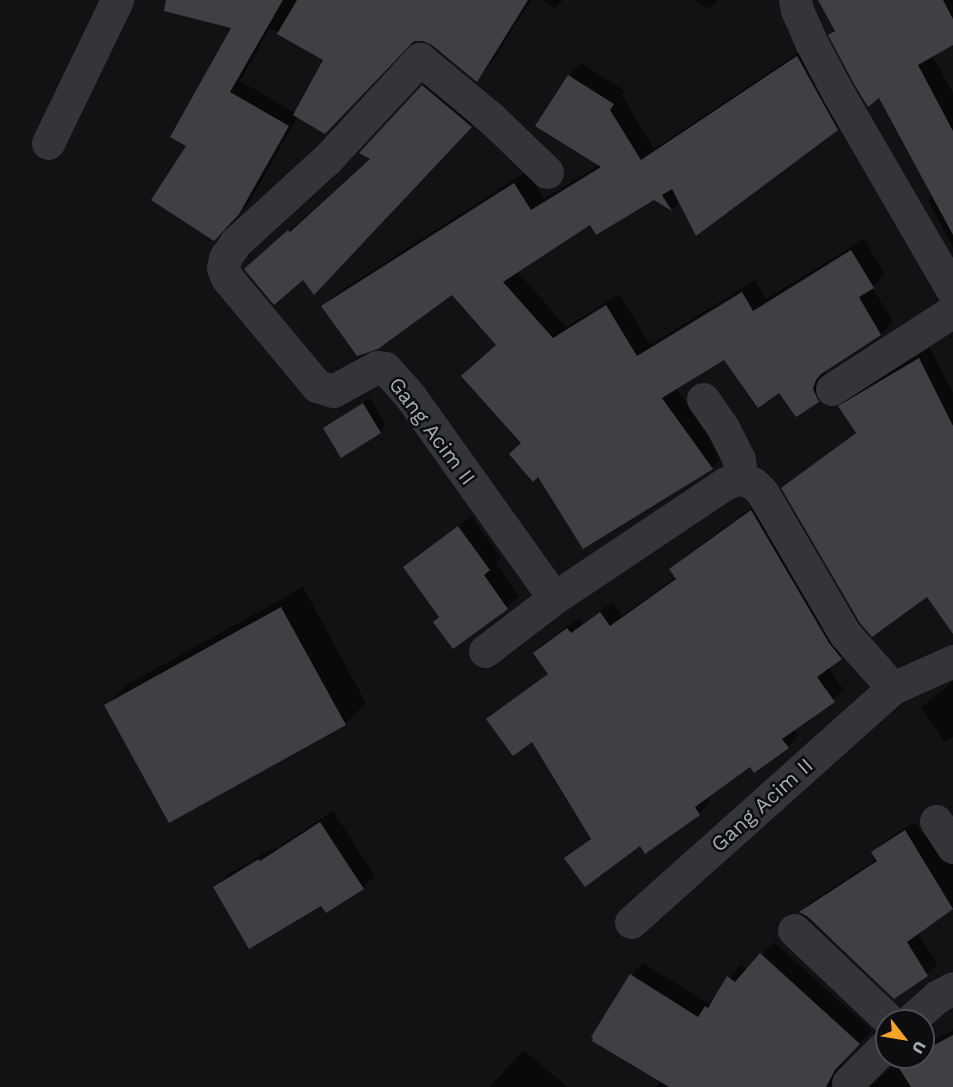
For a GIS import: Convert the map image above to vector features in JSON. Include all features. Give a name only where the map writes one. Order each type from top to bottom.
[{"type":"street","points":[[48,143],[117,0]]},
{"type":"street","points":[[795,0],[811,42],[838,93],[953,291]]},
{"type":"street","name":"Gang Acim II","points":[[547,172],[492,119],[420,59],[327,159],[236,242],[225,258],[223,268],[227,278],[316,386],[333,391],[377,367],[385,368],[410,396],[554,598]]},
{"type":"street","points":[[832,388],[953,311]]},
{"type":"street","points":[[703,399],[723,428],[739,459],[741,478]]},
{"type":"street","points":[[485,651],[554,598],[726,483],[741,478]]},
{"type":"street","points":[[741,478],[762,492],[845,634],[894,688]]},
{"type":"street","name":"Gang Acim II","points":[[632,922],[894,688],[953,661]]},
{"type":"street","points":[[794,930],[877,1009]]},
{"type":"street","points":[[924,1009],[953,987]]},
{"type":"street","points":[[848,1083],[875,1056]]},
{"type":"building","points":[[166,0],[283,0],[230,92],[289,126],[239,214],[214,241],[151,200],[186,146],[170,137],[231,28],[164,11]]},
{"type":"building","points":[[297,0],[528,0],[477,82],[432,45],[423,41],[414,41],[325,134],[293,115],[323,60],[277,34]]},
{"type":"building","points":[[818,0],[943,0],[953,19],[953,45],[918,65],[953,131],[953,235],[879,98],[868,107],[854,84],[828,35],[835,31]]},
{"type":"building","points":[[797,56],[838,130],[696,236],[672,189],[662,195],[672,211],[654,200],[596,235],[590,225],[503,282],[553,338],[606,305],[637,356],[742,292],[753,311],[851,250],[874,288],[859,297],[881,335],[821,374],[813,389],[819,402],[796,417],[779,393],[758,408],[724,360],[662,398],[713,469],[583,549],[538,477],[533,482],[509,454],[521,443],[461,376],[496,345],[452,295],[378,349],[357,356],[321,306],[514,183],[531,210],[601,167],[535,126],[568,75],[614,104],[610,110],[641,160]]},
{"type":"building","points":[[422,85],[472,127],[314,295],[303,280],[274,305],[244,269],[288,230],[290,232],[370,159],[359,153]]},
{"type":"building","points":[[919,358],[953,426],[953,634],[927,597],[872,637],[860,623],[781,488],[856,433],[838,406]]},
{"type":"building","points":[[363,403],[381,433],[341,458],[323,428]]},
{"type":"building","points":[[751,510],[829,643],[842,659],[817,677],[835,702],[782,739],[789,748],[754,773],[750,767],[695,807],[700,815],[645,854],[640,846],[585,887],[564,858],[591,839],[532,742],[513,756],[486,719],[548,674],[533,653],[567,628],[571,633],[600,612],[610,626],[676,579],[669,569]]},
{"type":"building","points":[[458,526],[490,570],[484,575],[508,609],[453,649],[433,622],[439,617],[403,567]]},
{"type":"building","points":[[281,607],[346,725],[169,823],[104,705]]},
{"type":"building","points":[[320,822],[364,889],[326,913],[321,906],[249,949],[213,887],[259,859],[260,861]]},
{"type":"building","points":[[905,830],[953,909],[907,942],[928,976],[894,999],[807,916],[799,912],[877,861],[871,852]]},
{"type":"building","points":[[760,953],[860,1044],[835,1070],[826,1087],[669,1087],[592,1041],[591,1037],[630,974],[698,1017],[705,1006],[708,1008],[727,976],[735,982]]},
{"type":"building","points":[[953,1035],[953,1087],[911,1087],[900,1069],[935,1069],[935,1045]]}]
